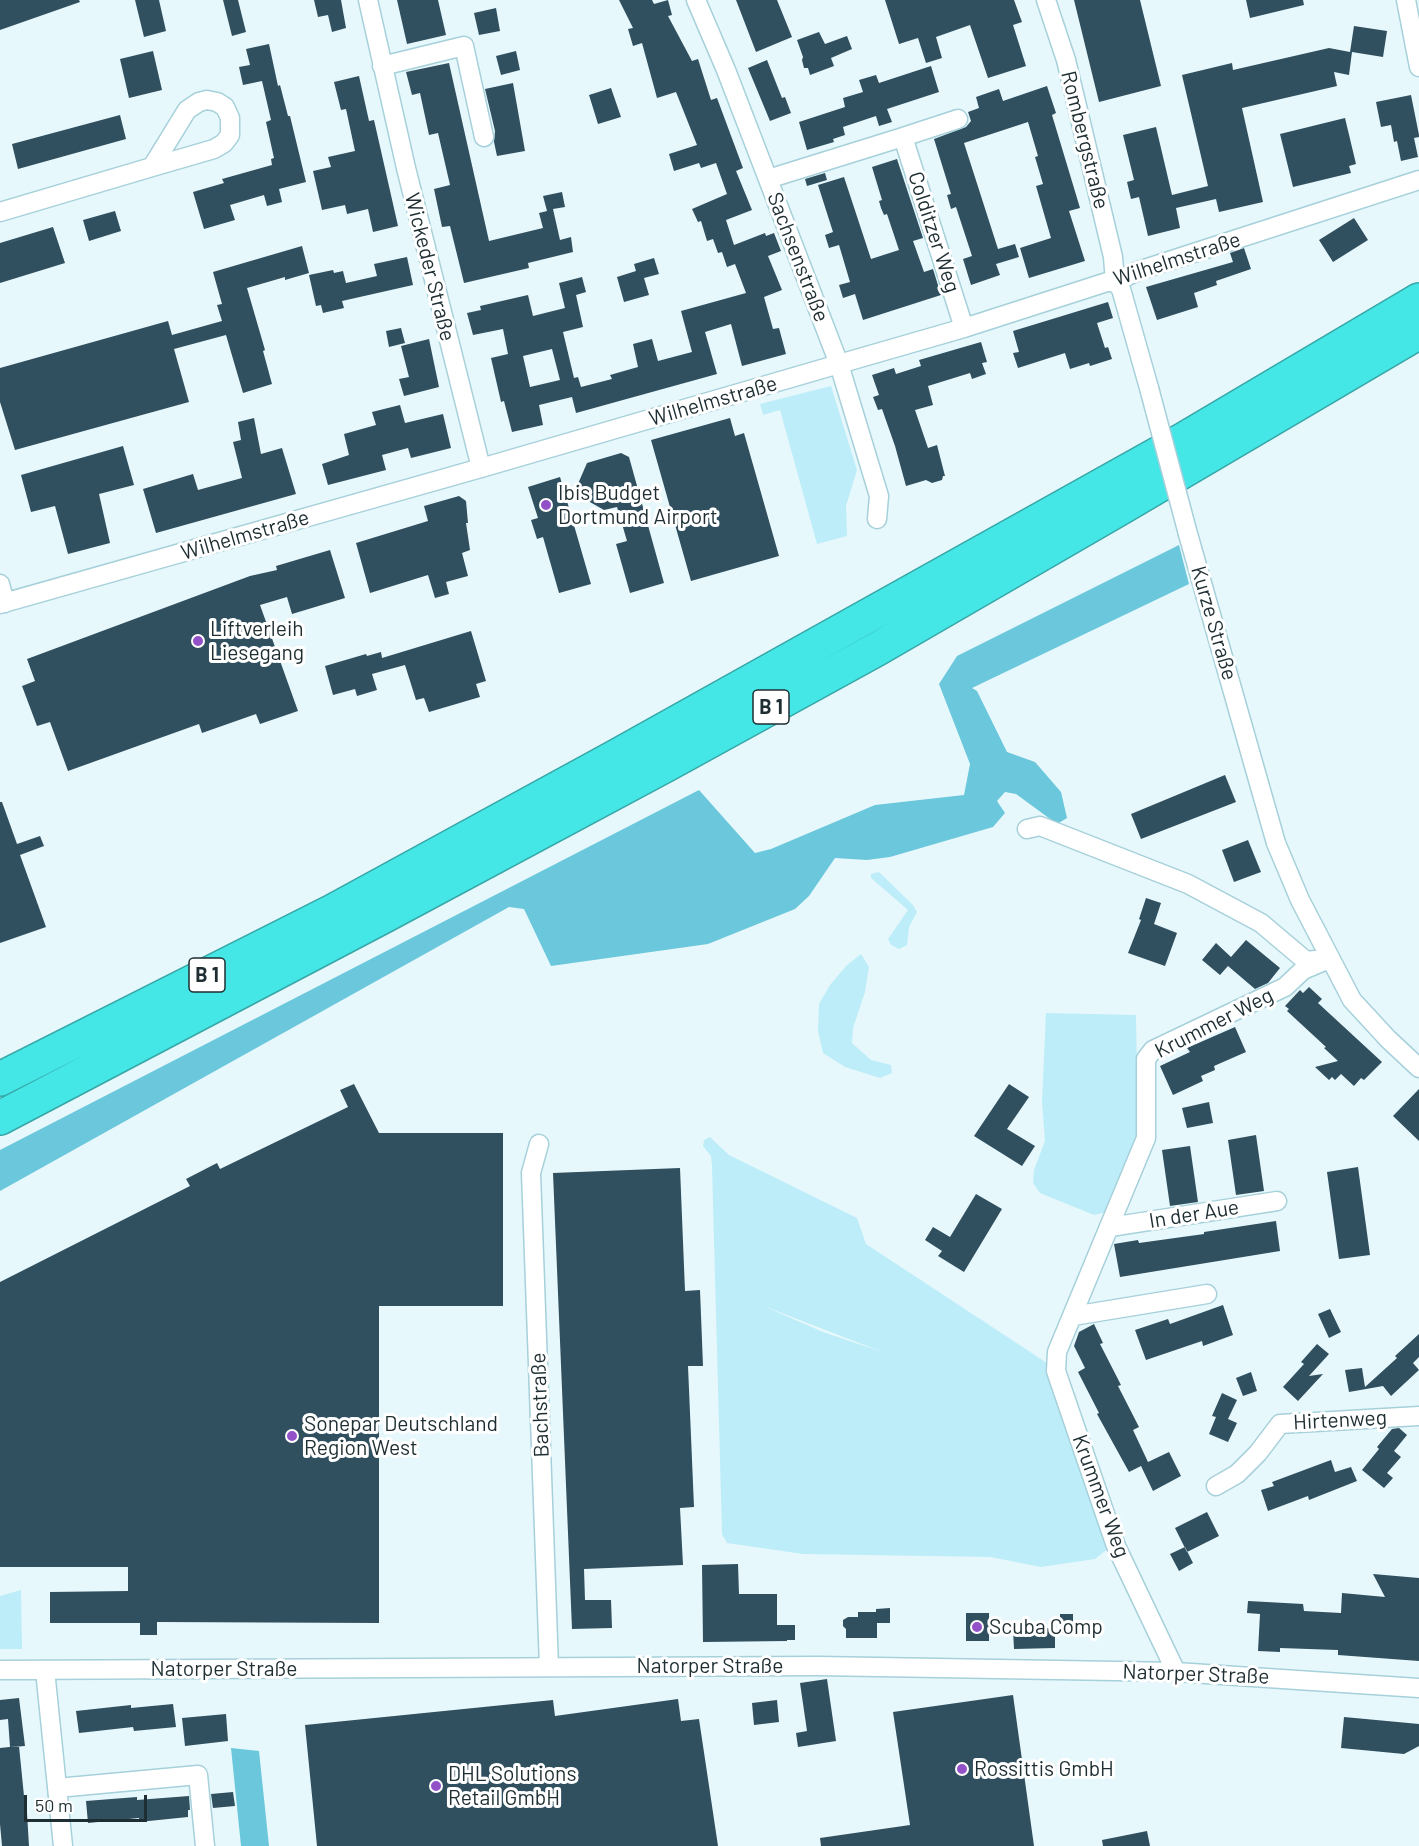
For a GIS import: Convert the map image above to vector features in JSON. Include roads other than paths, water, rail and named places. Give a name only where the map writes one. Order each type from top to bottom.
[{"type":"highway","name":"B 1","points":[[0,1079],[333,911],[646,740],[1170,447],[1419,300]]},
{"type":"highway","name":"B 1","points":[[0,1118],[386,915],[867,654],[1419,332]]},
{"type":"highway","points":[[0,1066],[80,1039]]},
{"type":"street","name":"Wickeder Straße","points":[[368,0],[465,411],[481,468]]},
{"type":"street","name":"Sachsenstraße","points":[[696,0],[726,70],[839,364],[879,496],[877,519]]},
{"type":"street","name":"Rombergstraße","points":[[1046,0],[1066,60],[1113,257],[1115,282]]},
{"type":"street","points":[[1406,0],[1419,67]]},
{"type":"street","points":[[382,66],[464,46],[484,137]]},
{"type":"street","points":[[768,180],[958,119]]},
{"type":"street","name":"Colditzer Weg","points":[[903,137],[964,328]]},
{"type":"street","points":[[0,212],[152,167]]},
{"type":"street","name":"Wilhelmstraße","points":[[2,604],[964,328],[1107,282],[1115,282],[1138,271],[1419,180]]},
{"type":"street","name":"Kurze Straße","points":[[1115,282],[1121,289],[1276,843],[1300,900],[1352,1000],[1419,1068]]},
{"type":"street","points":[[0,584],[2,604]]},
{"type":"street","points":[[1027,829],[1040,826],[1188,884],[1261,923],[1306,961],[1329,959]]},
{"type":"street","name":"Krummer Weg","points":[[1176,1672],[1116,1546],[1056,1371],[1057,1352],[1146,1138],[1146,1059],[1153,1050],[1285,987],[1303,970],[1329,959]]},
{"type":"street","name":"Bachstraße","points":[[539,1144],[531,1173],[549,1667]]},
{"type":"street","name":"In der Aue","points":[[1110,1227],[1277,1201]]},
{"type":"street","points":[[1073,1316],[1207,1293]]},
{"type":"street","name":"Hirtenweg","points":[[1216,1486],[1237,1474],[1258,1453],[1280,1424],[1419,1416]]},
{"type":"street","name":"Natorper Straße","points":[[0,1670],[818,1666],[1176,1672],[1419,1688]]},
{"type":"street","points":[[45,1670],[63,1846]]},
{"type":"street","points":[[57,1788],[198,1775],[204,1846]]},
{"type":"place","name":"Ibis Budget Dortmund Airport","points":[[546,505]]},
{"type":"place","name":"Liftverleih Liesegang","points":[[198,641]]},
{"type":"place","name":"Sonepar Deutschland Region West","points":[[292,1436]]},
{"type":"place","name":"Scuba Comp","points":[[977,1627]]},
{"type":"place","name":"Rossittis GmbH","points":[[962,1769]]},
{"type":"place","name":"DHL Solutions Retail GmbH","points":[[436,1786]]}]
